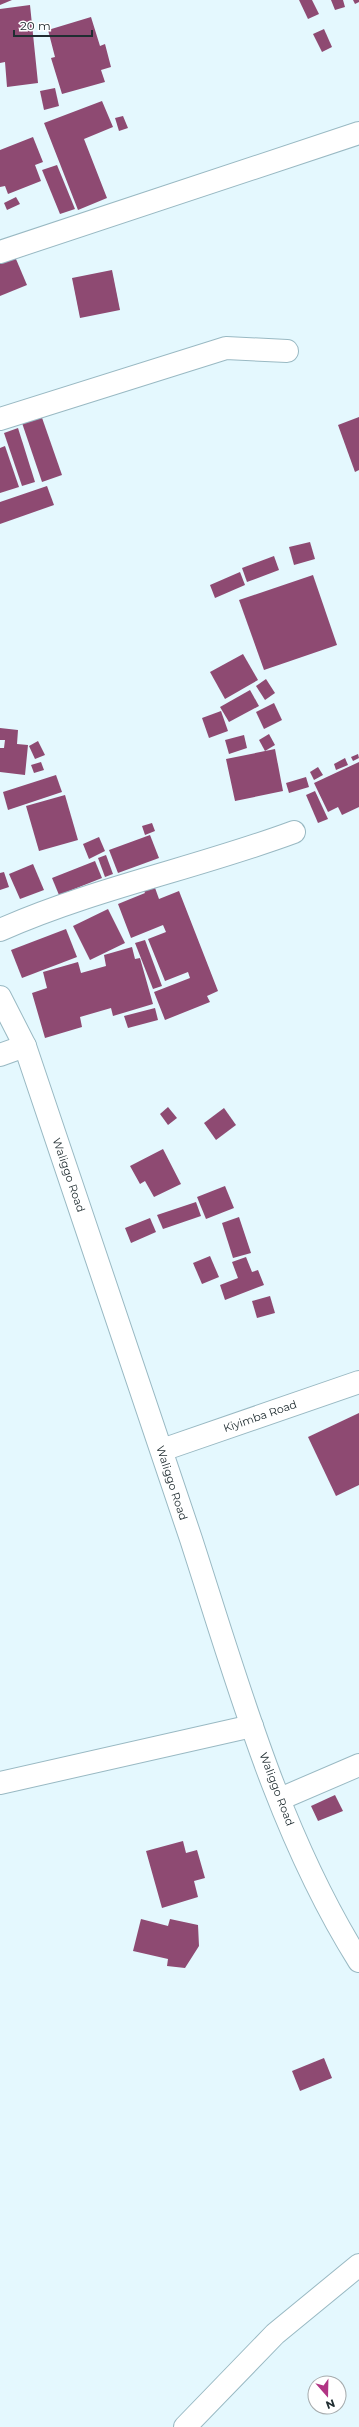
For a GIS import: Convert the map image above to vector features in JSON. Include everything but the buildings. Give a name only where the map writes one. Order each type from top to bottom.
[{"type":"street","points":[[0,252],[359,133]]},
{"type":"street","points":[[0,419],[226,348],[288,350]]},
{"type":"street","points":[[0,930],[29,917],[111,888],[212,860],[294,832]]},
{"type":"street","name":"Waliggo Road","points":[[0,997],[25,1046],[162,1450],[252,1726],[313,1879],[339,1930],[359,1961]]},
{"type":"street","points":[[0,1055],[25,1046]]},
{"type":"street","name":"Kiyimba Road","points":[[162,1450],[359,1382]]},
{"type":"street","points":[[0,1783],[252,1726]]},
{"type":"street","points":[[280,1799],[359,1765]]},
{"type":"street","points":[[185,2427],[274,2334],[359,2265]]}]
